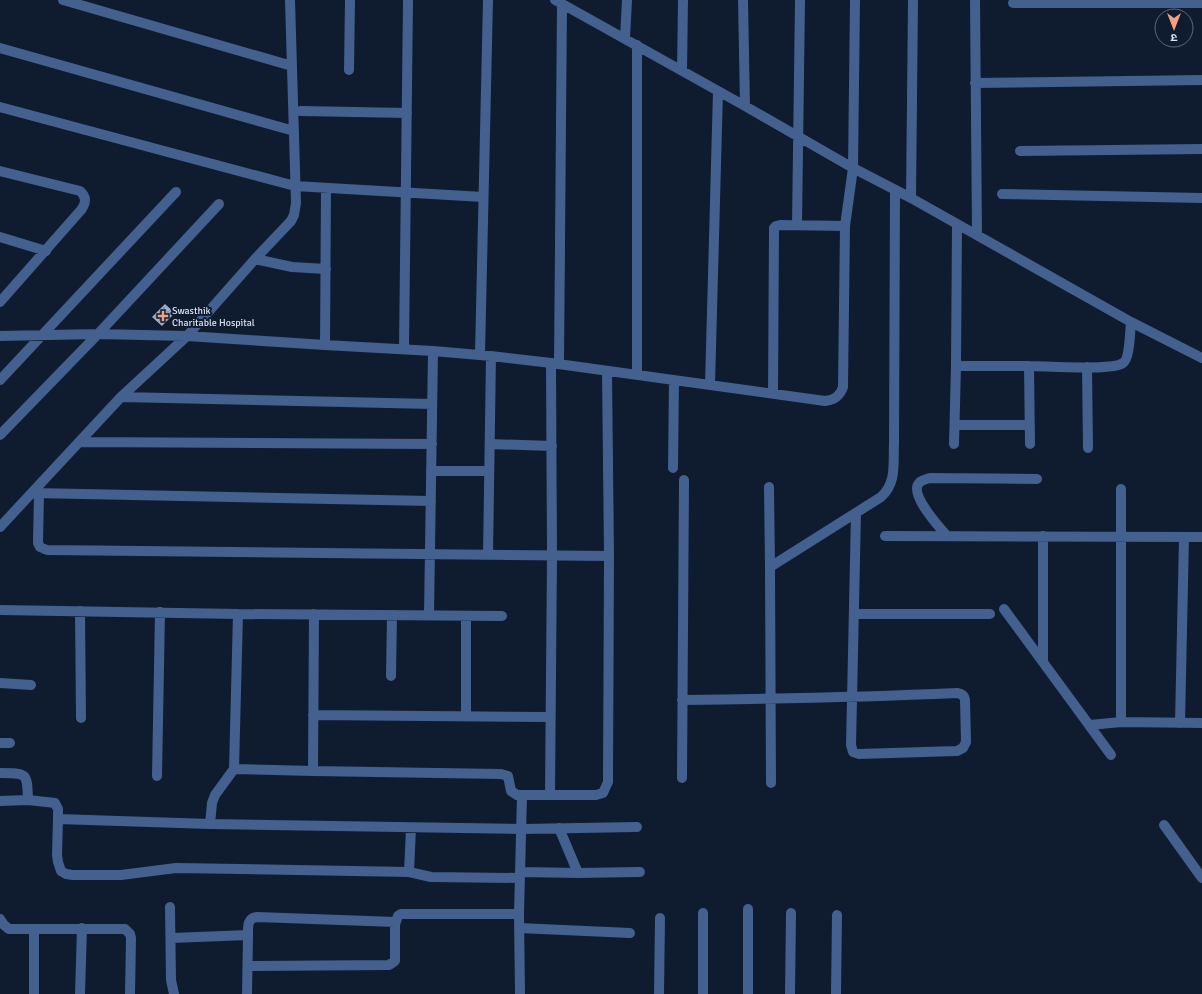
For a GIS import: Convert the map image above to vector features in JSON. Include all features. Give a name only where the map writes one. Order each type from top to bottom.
[{"type":"street","points":[[64,0],[292,66]]},
{"type":"street","points":[[0,527],[35,493],[121,397],[187,336],[254,259],[291,221],[296,210],[290,0]]},
{"type":"street","points":[[349,70],[350,0]]},
{"type":"street","points":[[404,349],[408,0]]},
{"type":"street","points":[[480,354],[488,0]]},
{"type":"street","points":[[625,38],[627,0]]},
{"type":"street","points":[[682,71],[683,0]]},
{"type":"street","points":[[743,0],[745,106]]},
{"type":"street","points":[[797,225],[800,0]]},
{"type":"street","points":[[0,336],[98,334],[187,336],[480,354],[832,401],[841,393],[843,386],[845,226],[853,168],[855,0]]},
{"type":"street","points":[[910,198],[913,0]]},
{"type":"street","points":[[975,0],[977,235]]},
{"type":"street","points":[[550,795],[552,446],[555,364],[559,2],[853,168],[977,235],[1131,322],[1202,358]]},
{"type":"street","points":[[1013,3],[1202,3]]},
{"type":"street","points":[[637,45],[637,375]]},
{"type":"street","points":[[0,48],[294,131]]},
{"type":"street","points":[[975,83],[1202,80]]},
{"type":"street","points":[[710,384],[718,91]]},
{"type":"street","points":[[0,107],[295,186],[483,197]]},
{"type":"street","points":[[301,111],[407,113]]},
{"type":"street","points":[[1020,151],[1202,149]]},
{"type":"street","points":[[0,171],[80,191],[84,196],[85,205],[0,302]]},
{"type":"street","points":[[326,188],[326,345]]},
{"type":"street","points":[[770,567],[856,513],[887,492],[891,486],[895,190]]},
{"type":"street","points":[[0,380],[176,192]]},
{"type":"street","points":[[1002,194],[1202,198]]},
{"type":"street","points":[[0,435],[98,334],[219,204]]},
{"type":"street","points":[[954,444],[957,224]]},
{"type":"street","points":[[773,394],[774,232],[776,226],[845,226]]},
{"type":"street","points":[[0,237],[46,251]]},
{"type":"street","points":[[254,259],[292,267],[326,269]]},
{"type":"street","points":[[956,366],[1087,368],[1123,364],[1128,355],[1131,322]]},
{"type":"street","points":[[429,616],[432,471],[432,351]]},
{"type":"street","points":[[488,555],[491,356]]},
{"type":"street","points":[[1030,366],[1030,444]]},
{"type":"street","points":[[1087,368],[1088,448]]},
{"type":"street","points":[[234,768],[313,771],[501,774],[508,776],[511,791],[514,794],[596,795],[603,793],[608,782],[609,556],[607,371]]},
{"type":"street","points":[[673,468],[674,380]]},
{"type":"street","points":[[121,397],[432,404]]},
{"type":"street","points":[[955,425],[1030,425]]},
{"type":"street","points":[[81,442],[432,444]]},
{"type":"street","points":[[490,444],[552,446]]},
{"type":"street","points":[[432,471],[489,471]]},
{"type":"street","points":[[947,536],[919,500],[917,488],[919,483],[923,480],[930,478],[1037,479]]},
{"type":"street","points":[[682,778],[684,480]]},
{"type":"street","points":[[768,487],[771,783]]},
{"type":"street","points":[[1121,722],[1122,489]]},
{"type":"street","points":[[35,493],[38,543],[40,547],[47,550],[609,556]]},
{"type":"street","points":[[35,493],[431,501]]},
{"type":"street","points":[[682,700],[770,699],[852,697],[961,694],[965,700],[965,745],[961,750],[856,754],[853,752],[851,745],[852,697],[854,614],[856,513]]},
{"type":"street","points":[[885,536],[1202,537]]},
{"type":"street","points":[[1043,536],[1043,662]]},
{"type":"street","points":[[1180,723],[1184,537]]},
{"type":"street","points":[[1004,609],[1111,755]]},
{"type":"street","points":[[0,610],[502,616]]},
{"type":"street","points":[[80,611],[81,718]]},
{"type":"street","points":[[157,776],[160,612]]},
{"type":"street","points":[[210,824],[214,799],[234,768],[238,614]]},
{"type":"street","points":[[313,771],[314,614]]},
{"type":"street","points":[[854,614],[990,614]]},
{"type":"street","points":[[391,676],[392,615]]},
{"type":"street","points":[[466,616],[466,716]]},
{"type":"street","points":[[0,683],[31,685]]},
{"type":"street","points":[[313,715],[550,717]]},
{"type":"street","points":[[1090,725],[1121,722],[1202,723]]},
{"type":"street","points":[[0,772],[21,773],[25,776],[27,782],[28,800]]},
{"type":"street","points":[[520,994],[522,795]]},
{"type":"street","points":[[0,801],[28,800],[55,803],[58,806],[58,862],[61,871],[66,874],[73,875],[120,875],[176,868],[410,872],[431,877],[640,872]]},
{"type":"street","points":[[58,819],[411,828],[522,829],[637,826]]},
{"type":"street","points":[[1164,825],[1202,878]]},
{"type":"street","points":[[410,872],[411,828]]},
{"type":"street","points":[[559,828],[578,873]]},
{"type":"street","points":[[170,907],[172,938],[171,980],[174,994]]},
{"type":"street","points":[[748,909],[748,994]]},
{"type":"street","points":[[703,913],[703,994]]},
{"type":"street","points":[[790,994],[791,913]]},
{"type":"street","points":[[248,966],[389,964],[395,960],[396,922],[398,916],[401,914],[520,914]]},
{"type":"street","points":[[836,994],[837,915]]},
{"type":"street","points":[[248,994],[248,935],[249,921],[251,919],[257,917],[396,922]]},
{"type":"street","points":[[659,994],[660,918]]},
{"type":"street","points":[[0,919],[0,921],[10,929],[120,928],[128,931],[131,938],[130,994]]},
{"type":"street","points":[[80,994],[82,928]]},
{"type":"street","points":[[520,928],[630,933]]},
{"type":"street","points":[[34,929],[34,994]]},
{"type":"street","points":[[172,938],[248,935]]},
{"type":"building","points":[[165,304],[175,313],[162,326],[152,317]]},
{"type":"place","name":"Swasthik Charitable Hospital","points":[[163,316]]}]
